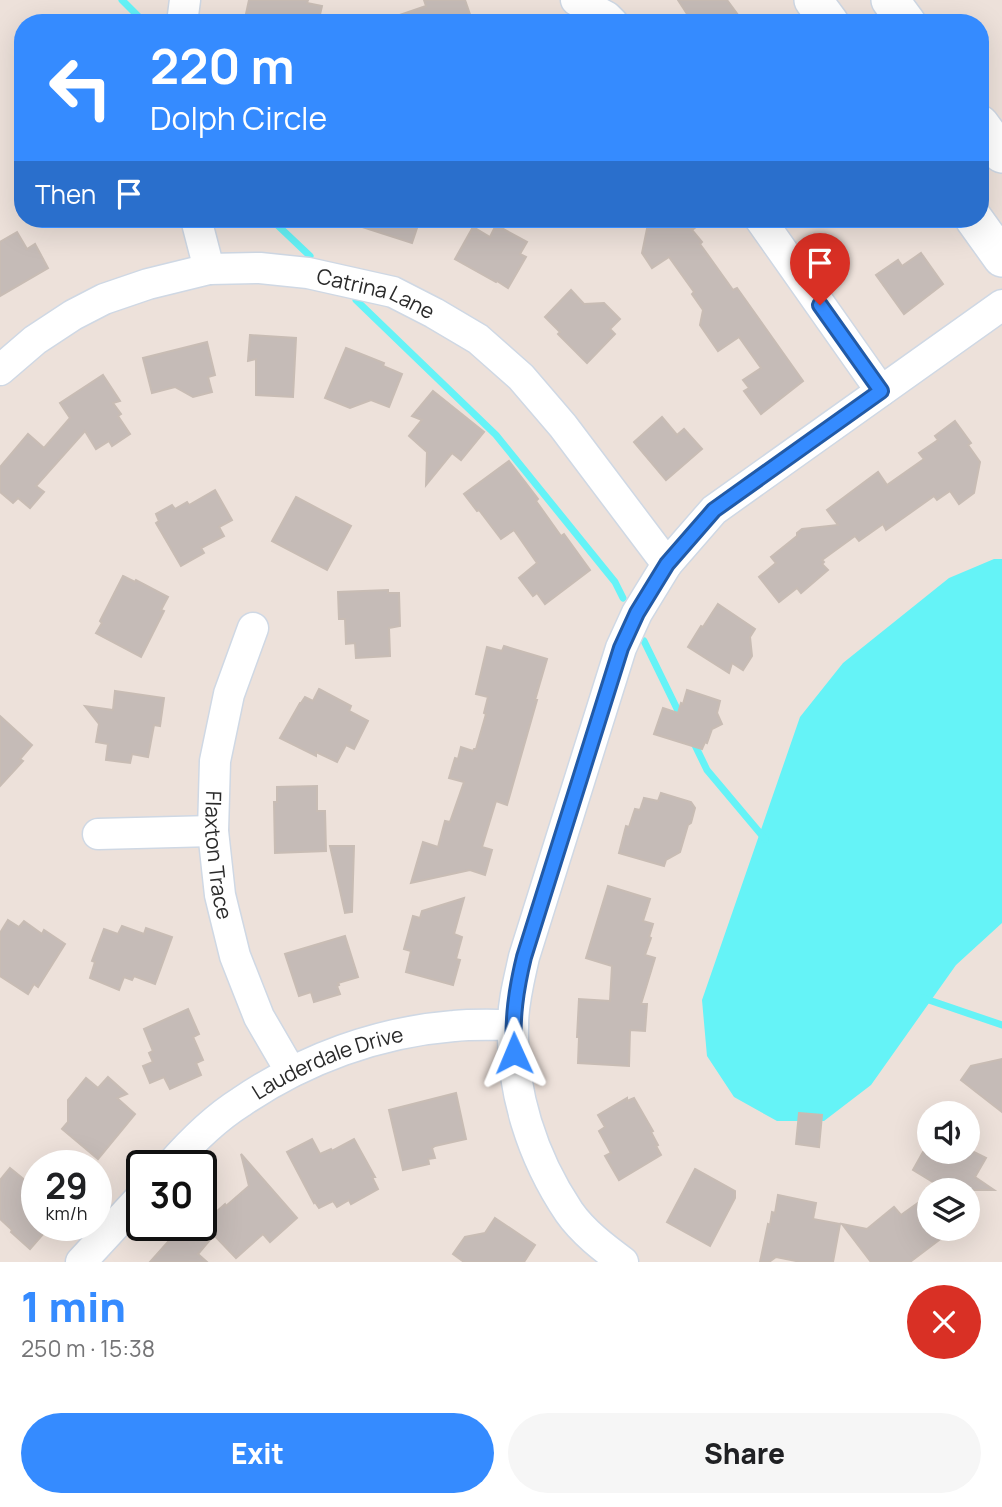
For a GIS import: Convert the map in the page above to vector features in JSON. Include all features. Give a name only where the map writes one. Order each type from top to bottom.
[{"type":"street","points":[[576,0],[602,14]]},
{"type":"street","points":[[989,136],[1002,154]]},
{"type":"street","points":[[198,228],[209,269]]},
{"type":"street","points":[[766,228],[881,391]]},
{"type":"street","points":[[980,228],[1002,258]]},
{"type":"street","name":"Catrina Lane","points":[[0,370],[35,340],[104,299],[148,284],[209,269],[260,268],[308,273],[393,292],[478,339],[521,377],[563,426],[667,564]]},
{"type":"street","points":[[606,1257],[570,1213],[529,1133],[516,1080],[513,1025],[516,990],[524,957],[621,648],[637,613],[667,564],[714,510],[1002,305]]},
{"type":"street","name":"Flaxton Trace","points":[[253,628],[229,694],[215,761],[213,831],[219,895],[235,956],[259,1017],[291,1072]]},
{"type":"street","points":[[97,834],[213,831]]},
{"type":"street","name":"Lauderdale Drive","points":[[185,1150],[239,1102],[291,1072],[344,1049],[399,1033],[456,1025],[513,1025]]},
{"type":"street","points":[[81,1262],[126,1213]]},
{"type":"water","points":[[994,559],[1002,559],[1002,923],[956,965],[871,1085],[824,1121],[777,1121],[734,1097],[707,1056],[702,1000],[800,717],[843,663],[949,578]]},
{"type":"building","points":[[249,0],[308,0],[307,3],[322,6],[320,14],[246,14]]},
{"type":"building","points":[[424,0],[465,0],[470,14],[403,14],[426,6]]},
{"type":"building","points":[[678,0],[727,0],[737,14],[687,14]]},
{"type":"building","points":[[366,228],[417,228],[412,243]]},
{"type":"building","points":[[472,228],[490,237],[494,228],[501,228],[527,242],[520,254],[526,257],[508,288],[455,259]]},
{"type":"building","points":[[647,228],[695,228],[692,230],[702,242],[700,244],[733,290],[737,288],[803,381],[761,414],[744,391],[749,388],[743,380],[761,368],[739,337],[718,351],[700,325],[703,310],[692,294],[694,292],[669,257],[652,268],[642,253]]},
{"type":"building","points":[[17,232],[27,249],[35,244],[48,268],[0,296],[0,242]]},
{"type":"building","points":[[921,253],[943,284],[904,314],[876,275],[898,260],[902,266]]},
{"type":"building","points":[[571,290],[584,304],[604,303],[620,319],[610,329],[615,334],[587,363],[545,317]]},
{"type":"building","points":[[250,335],[296,338],[293,397],[256,395],[256,359],[248,361]]},
{"type":"building","points":[[207,342],[215,375],[208,377],[212,392],[193,397],[175,387],[152,393],[143,358]]},
{"type":"building","points":[[346,348],[384,363],[383,366],[402,374],[389,407],[371,400],[350,408],[325,398]]},
{"type":"building","points":[[103,375],[120,401],[113,403],[130,434],[112,446],[109,441],[96,449],[85,431],[36,486],[44,492],[30,508],[18,498],[13,503],[0,492],[0,467],[28,434],[44,448],[70,418],[60,403]]},
{"type":"building","points":[[433,391],[484,432],[461,460],[452,453],[426,485],[427,452],[409,436],[422,420],[412,416]]},
{"type":"building","points":[[662,417],[677,435],[684,429],[702,449],[666,480],[634,442]]},
{"type":"building","points":[[955,421],[971,443],[968,445],[980,462],[974,493],[959,504],[950,491],[937,500],[934,496],[886,530],[883,524],[859,541],[855,536],[822,560],[828,570],[801,593],[797,588],[779,602],[759,577],[776,563],[771,557],[802,529],[838,525],[827,510],[878,472],[887,485],[924,459],[919,453],[938,440],[935,436]]},
{"type":"building","points":[[509,461],[538,499],[536,501],[561,536],[564,534],[590,570],[545,604],[537,593],[533,596],[519,578],[537,563],[514,530],[501,539],[464,494]]},
{"type":"building","points":[[215,490],[232,520],[219,527],[224,536],[201,548],[204,553],[181,566],[156,523],[159,521],[156,514],[172,505],[175,509],[187,502],[189,505]]},
{"type":"building","points":[[296,497],[351,526],[327,570],[272,541]]},
{"type":"building","points":[[123,576],[168,597],[141,657],[96,633]]},
{"type":"building","points":[[388,590],[388,593],[399,593],[400,626],[389,628],[390,656],[356,658],[355,643],[346,644],[345,619],[339,619],[338,592]]},
{"type":"building","points":[[718,604],[755,629],[750,637],[752,656],[743,670],[732,663],[729,673],[688,647]]},
{"type":"building","points":[[504,646],[547,659],[507,805],[496,801],[482,847],[492,850],[485,875],[470,870],[411,883],[423,842],[438,847],[445,821],[450,822],[464,782],[449,778],[455,758],[458,759],[461,747],[473,751],[476,749],[488,697],[476,694],[487,647],[502,651]]},
{"type":"building","points":[[319,689],[351,706],[349,711],[368,721],[354,749],[346,745],[337,762],[316,752],[316,756],[280,738],[300,703],[305,697],[313,701]]},
{"type":"building","points":[[687,690],[720,701],[717,713],[722,724],[712,729],[702,749],[654,734],[663,708],[678,713]]},
{"type":"building","points":[[115,691],[164,698],[160,726],[154,725],[148,757],[132,754],[130,763],[106,760],[108,744],[96,742],[99,724],[85,706],[113,710]]},
{"type":"building","points":[[0,716],[32,745],[20,759],[23,761],[0,786]]},
{"type":"building","points":[[317,786],[317,811],[325,811],[326,851],[275,853],[274,802],[277,802],[277,787]]},
{"type":"building","points":[[661,793],[691,802],[695,808],[680,852],[666,860],[664,866],[619,853],[626,826],[629,827],[635,809],[640,810],[644,798],[658,801]]},
{"type":"building","points":[[330,846],[354,846],[352,912],[345,913]]},
{"type":"building","points":[[608,886],[650,899],[643,921],[653,924],[645,955],[655,958],[641,1004],[647,1004],[645,1031],[630,1030],[629,1066],[578,1063],[579,999],[610,1001],[612,966],[586,958]]},
{"type":"building","points":[[464,898],[454,934],[462,937],[456,959],[460,960],[453,985],[406,972],[411,951],[404,949],[413,916],[420,918],[422,911]]},
{"type":"building","points":[[8,920],[19,927],[24,921],[42,934],[44,930],[65,944],[38,987],[34,984],[28,994],[0,976],[0,933]]},
{"type":"building","points":[[122,926],[144,934],[146,928],[172,937],[155,984],[134,976],[132,980],[124,977],[119,990],[90,978],[95,962],[92,961],[104,929],[118,934]]},
{"type":"building","points":[[345,936],[358,977],[338,983],[340,994],[314,1002],[311,992],[299,996],[285,954]]},
{"type":"building","points":[[188,1009],[199,1034],[193,1037],[203,1060],[196,1063],[201,1075],[170,1089],[164,1077],[150,1083],[143,1066],[153,1062],[149,1053],[153,1051],[144,1029]]},
{"type":"building","points":[[1002,1059],[1002,1112],[961,1080],[971,1066]]},
{"type":"building","points":[[108,1077],[127,1094],[117,1098],[135,1114],[105,1150],[87,1150],[62,1129],[68,1122],[68,1100],[86,1078],[98,1088]]},
{"type":"building","points":[[456,1093],[466,1139],[435,1146],[432,1148],[435,1158],[428,1159],[429,1164],[403,1170],[389,1110]]},
{"type":"building","points":[[627,1098],[627,1101],[634,1098],[653,1131],[651,1132],[661,1155],[619,1180],[605,1156],[611,1153],[599,1131],[605,1127],[598,1115]]},
{"type":"building","points":[[799,1113],[822,1115],[819,1147],[796,1144]]},
{"type":"building","points":[[312,1139],[320,1154],[354,1139],[375,1177],[372,1177],[378,1189],[351,1204],[349,1200],[337,1207],[333,1201],[319,1208],[287,1152]]},
{"type":"building","points":[[241,1154],[297,1218],[270,1242],[263,1234],[236,1258],[217,1238],[217,1211],[249,1186]]},
{"type":"building","points":[[980,1155],[986,1158],[976,1178],[926,1178],[913,1170],[917,1163],[980,1164]]},
{"type":"building","points":[[10,1168],[21,1177],[21,1241],[0,1219],[0,1180]]},
{"type":"building","points":[[695,1169],[735,1191],[735,1198],[710,1246],[667,1222]]},
{"type":"building","points":[[980,1180],[994,1190],[980,1190]]},
{"type":"building","points":[[778,1195],[816,1203],[813,1219],[840,1224],[833,1262],[801,1262],[776,1257],[769,1262],[760,1262],[768,1224],[770,1225],[772,1212],[775,1213]]},
{"type":"building","points":[[917,1204],[917,1241],[938,1241],[910,1262],[871,1262],[842,1224],[867,1229],[894,1207],[901,1215]]},
{"type":"building","points":[[495,1218],[535,1245],[524,1262],[464,1262],[453,1254],[465,1237],[485,1233]]},
{"type":"building","points":[[21,1241],[37,1241],[30,1249]]},
{"type":"building","points":[[169,1241],[209,1241],[198,1254],[207,1262],[150,1262]]},
{"type":"waterway","points":[[122,0],[136,14]]},
{"type":"waterway","points":[[280,228],[310,256]]},
{"type":"waterway","points":[[356,300],[496,435],[615,582],[623,598]]},
{"type":"waterway","points":[[644,641],[682,719]]},
{"type":"waterway","points":[[692,739],[707,770],[765,839]]},
{"type":"waterway","points":[[923,998],[1002,1025]]},
{"type":"route","points":[[514,1053],[516,990],[524,957],[621,648],[637,613],[667,564],[714,510],[881,391],[820,305]]}]
